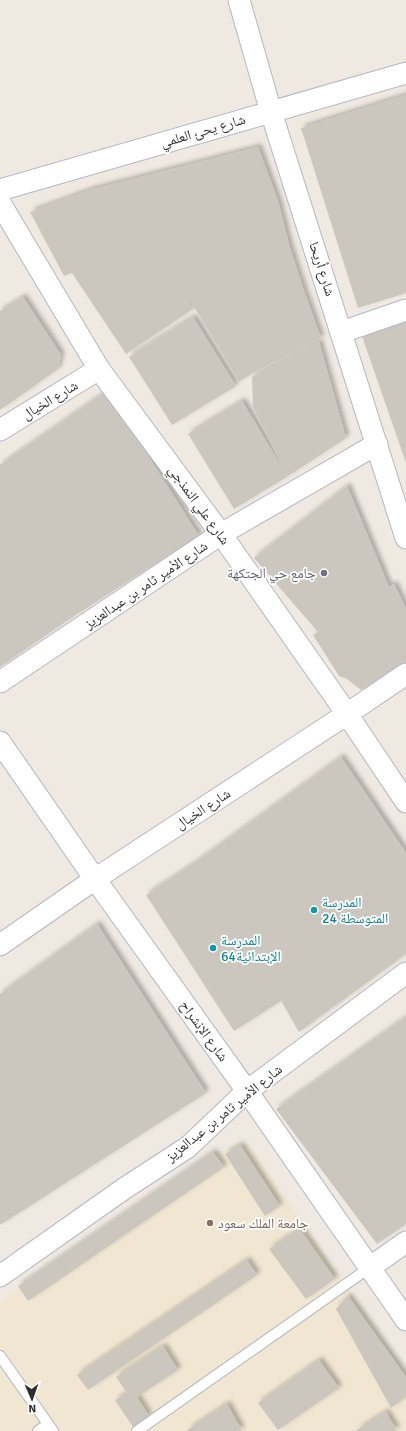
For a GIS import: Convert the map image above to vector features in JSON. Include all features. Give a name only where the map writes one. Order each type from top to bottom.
[{"type":"street","name":"شارع أريحا","points":[[239,0],[271,112],[342,332],[406,538]]},
{"type":"street","name":"شارع يحئ العلمي","points":[[0,190],[406,72]]},
{"type":"street","name":"شارع علي النمذجي","points":[[0,203],[100,370],[221,534],[347,714],[406,802]]},
{"type":"street","points":[[342,332],[406,310]]},
{"type":"street","name":"شارع الخيال","points":[[0,430],[100,370]]},
{"type":"street","name":"شارع الأمير ثامر بن عبدالعزيز","points":[[0,682],[221,534],[377,444]]},
{"type":"street","name":"شارع الخيال","points":[[0,945],[95,879],[406,674]]},
{"type":"street","name":"شارع الإنشراح","points":[[0,742],[406,1320]]},
{"type":"street","name":"شارع الأمير ثامر بن عبدالعزيز","points":[[1,1273],[125,1188],[188,1147],[247,1092],[406,973]]},
{"type":"street","points":[[369,1268],[406,1242]]},
{"type":"lane","points":[[138,1431],[369,1268]]},
{"type":"lane","points":[[0,1356],[51,1428],[38,1431]]},
{"type":"shaded area","name":"جامعة الملك سعود","points":[[249,1144],[406,1373],[406,1431],[0,1431],[0,1302],[232,1145]]},
{"type":"building","points":[[406,95],[406,293],[358,308],[301,128]]},
{"type":"building","points":[[258,147],[278,201],[290,248],[321,338],[253,373],[239,382],[179,282],[193,309],[126,354],[72,273],[64,276],[30,212],[90,190]]},
{"type":"building","points":[[23,297],[61,355],[58,369],[0,410],[0,311]]},
{"type":"building","points":[[193,317],[236,386],[172,425],[129,357]]},
{"type":"building","points":[[406,322],[406,463],[362,336]]},
{"type":"building","points":[[319,342],[346,438],[234,509],[188,434],[242,401],[286,474],[253,407],[252,377]]},
{"type":"building","points":[[107,391],[199,536],[71,618],[0,667],[0,465]]},
{"type":"building","name":"جامع حي الجتكهة","points":[[347,486],[389,587],[394,584],[406,609],[406,664],[361,690],[347,679],[339,676],[313,635],[318,632],[254,558]]},
{"type":"building","name":"المدرسة المتوسطة 24","points":[[341,757],[406,853],[406,954],[299,1032],[281,1001],[234,1031],[146,895],[192,865]]},
{"type":"building","points":[[97,924],[206,1093],[0,1225],[0,994]]},
{"type":"building","points":[[406,1017],[406,1224],[377,1244],[276,1109]]},
{"type":"building","points":[[240,1145],[280,1206],[265,1216],[225,1154]]},
{"type":"building","points":[[213,1152],[224,1167],[28,1301],[18,1286]]},
{"type":"building","points":[[300,1229],[335,1279],[306,1299],[269,1249]]},
{"type":"building","points":[[247,1260],[257,1275],[88,1390],[77,1375]]},
{"type":"building","points":[[348,1296],[406,1377],[406,1397],[391,1408],[336,1309]]},
{"type":"building","points":[[163,1346],[178,1370],[137,1397],[149,1416],[133,1427],[115,1400],[127,1393],[116,1377]]},
{"type":"building","points":[[319,1360],[339,1388],[278,1430],[258,1403]]},
{"type":"building","points":[[227,1404],[242,1431],[186,1431]]},
{"type":"building","points":[[386,1412],[397,1431],[355,1431]]},
{"type":"place","name":"جامع حي الجتكهة","points":[[324,573]]},
{"type":"place","name":"المدرسة المتوسطة 24","points":[[314,910]]},
{"type":"place","name":"المدرسة الإبتدائية64","points":[[213,948]]},
{"type":"place","name":"جامعة الملك سعود","points":[[210,1223]]}]
